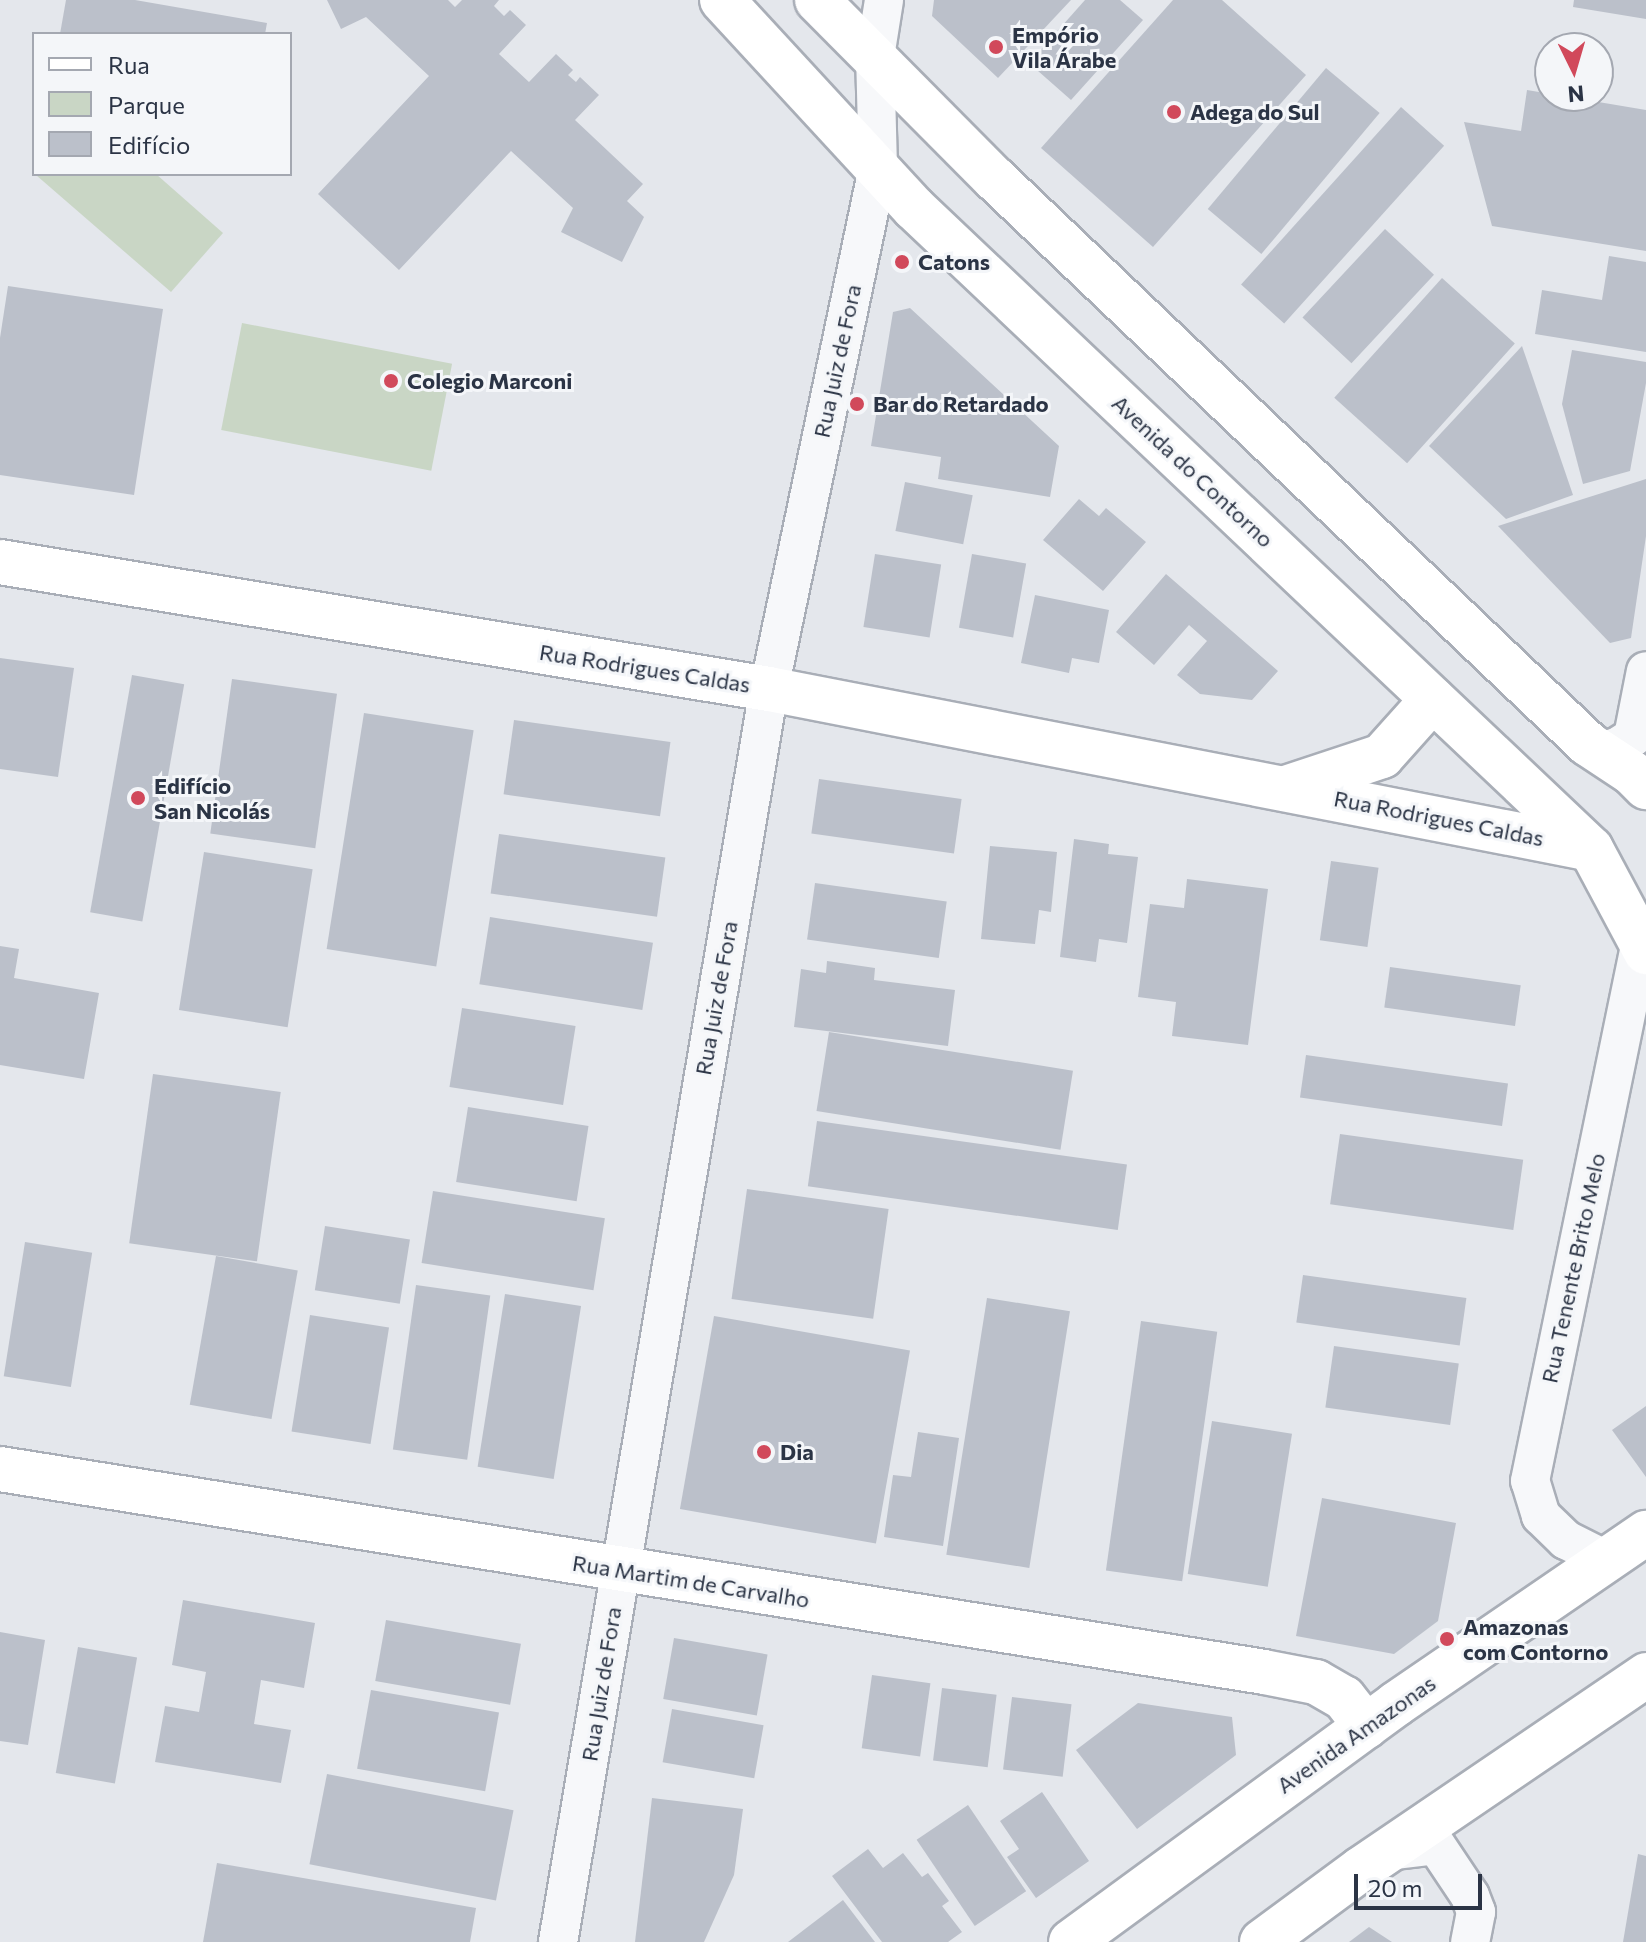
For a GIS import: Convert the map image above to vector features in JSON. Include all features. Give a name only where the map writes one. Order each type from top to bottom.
[{"type":"main road","name":"Avenida do Contorno","points":[[722,0],[914,208],[1591,849],[1643,946]]},
{"type":"main road","points":[[817,0],[995,179],[1588,744],[1632,773],[1646,787]]},
{"type":"main road","name":"Rua Rodrigues Caldas","points":[[0,562],[769,689],[1591,849]]},
{"type":"main road","name":"Rua Rodrigues Caldas","points":[[1287,788],[1382,756],[1433,699]]},
{"type":"main road","name":"Rua Martim de Carvalho","points":[[0,1469],[1316,1682],[1344,1698],[1366,1726]]},
{"type":"main road","name":"Avenida Amazonas","points":[[1071,1942],[1366,1726],[1646,1533]]},
{"type":"main road","points":[[1262,1942],[1388,1851],[1646,1675]]},
{"type":"street","name":"Rua Juiz de Fora","points":[[558,1942],[769,689],[878,168],[875,57],[884,0]]},
{"type":"street","points":[[1588,744],[1602,751],[1617,747],[1633,737],[1646,671]]},
{"type":"street","name":"Rua Tenente Brito Melo","points":[[1606,1560],[1566,1540],[1541,1516],[1530,1481],[1643,946]]},
{"type":"street","points":[[1388,1851],[1436,1845],[1470,1896],[1473,1927]]},
{"type":"green space","points":[[37,176],[158,176],[223,233],[171,292]]},
{"type":"green space","points":[[242,323],[452,364],[431,471],[221,430]]},
{"type":"building","points":[[66,0],[135,0],[267,23],[265,32],[60,32]]},
{"type":"building","points":[[327,0],[448,0],[455,7],[462,0],[499,0],[494,6],[504,16],[510,10],[526,25],[499,54],[529,82],[556,54],[573,70],[568,75],[576,82],[580,77],[599,95],[575,120],[643,184],[627,201],[644,217],[622,262],[561,232],[573,208],[511,151],[399,270],[318,194],[429,76],[366,17],[341,29]]},
{"type":"building","name":"Empório Vila Árabe","points":[[934,0],[1071,0],[998,78],[932,16]]},
{"type":"building","points":[[1085,0],[1120,0],[1143,20],[1071,100],[1029,63]]},
{"type":"building","name":"Adega do Sul","points":[[1173,0],[1222,0],[1306,75],[1153,247],[1041,148]]},
{"type":"building","points":[[1574,0],[1646,0],[1646,19],[1573,7]]},
{"type":"building","points":[[1326,68],[1380,113],[1261,254],[1208,209]]},
{"type":"building","points":[[1527,90],[1534,91],[1534,112],[1614,112],[1614,105],[1646,110],[1646,251],[1492,226],[1464,122],[1521,131]]},
{"type":"building","points":[[1401,107],[1444,146],[1284,323],[1241,285]]},
{"type":"building","points":[[1385,229],[1434,275],[1351,363],[1302,317]]},
{"type":"building","points":[[1609,256],[1646,262],[1646,352],[1535,334],[1542,290],[1602,300]]},
{"type":"building","points":[[1442,278],[1515,344],[1407,463],[1334,398]]},
{"type":"building","points":[[8,286],[163,309],[134,495],[0,475],[0,338]]},
{"type":"building","points":[[910,308],[1059,446],[1050,497],[938,479],[941,457],[871,446],[893,312]]},
{"type":"building","points":[[1522,346],[1573,495],[1506,519],[1429,446]]},
{"type":"building","points":[[1572,350],[1646,362],[1646,383],[1630,471],[1583,484],[1562,404]]},
{"type":"building","points":[[1646,479],[1646,536],[1631,638],[1610,643],[1498,526]]},
{"type":"building","points":[[905,482],[973,495],[963,544],[895,531]]},
{"type":"building","points":[[1079,499],[1099,516],[1106,508],[1146,542],[1103,591],[1043,540]]},
{"type":"building","points":[[875,554],[941,564],[930,638],[863,627]]},
{"type":"building","points":[[972,554],[1026,564],[1013,637],[959,628]]},
{"type":"building","points":[[1166,574],[1278,671],[1252,700],[1200,694],[1177,675],[1207,641],[1189,625],[1154,665],[1116,632]]},
{"type":"building","points":[[1035,595],[1109,610],[1099,663],[1072,658],[1069,673],[1021,663]]},
{"type":"building","points":[[0,658],[74,668],[58,777],[0,769]]},
{"type":"building","name":"Edifício San Nicolás","points":[[132,675],[184,684],[142,922],[90,912]]},
{"type":"building","points":[[232,679],[337,694],[315,848],[210,833]]},
{"type":"building","points":[[364,713],[474,730],[436,966],[327,949]]},
{"type":"building","points":[[514,720],[670,742],[660,816],[504,794]]},
{"type":"building","points":[[819,779],[962,799],[954,854],[811,833]]},
{"type":"building","points":[[499,834],[665,857],[657,917],[491,893]]},
{"type":"building","points":[[1074,839],[1109,844],[1108,854],[1138,857],[1127,943],[1099,939],[1096,962],[1060,957]]},
{"type":"building","points":[[990,846],[1057,852],[1051,912],[1039,910],[1035,944],[981,939]]},
{"type":"building","points":[[204,852],[313,869],[288,1027],[179,1010]]},
{"type":"building","points":[[1331,861],[1379,868],[1367,947],[1320,940]]},
{"type":"building","points":[[1187,879],[1268,889],[1248,1045],[1172,1036],[1176,1002],[1138,997],[1150,904],[1184,908]]},
{"type":"building","points":[[815,883],[947,902],[939,958],[807,939]]},
{"type":"building","points":[[490,917],[653,943],[642,1010],[479,984]]},
{"type":"building","points":[[0,946],[19,949],[14,978],[99,993],[84,1079],[0,1065]]},
{"type":"building","points":[[827,961],[875,968],[874,980],[955,990],[948,1046],[794,1027],[801,969],[826,973]]},
{"type":"building","points":[[1390,967],[1521,985],[1515,1026],[1384,1008]]},
{"type":"building","points":[[462,1008],[576,1026],[563,1105],[449,1087]]},
{"type":"building","points":[[829,1032],[1073,1071],[1060,1150],[816,1111]]},
{"type":"building","points":[[1306,1055],[1508,1083],[1502,1126],[1300,1098]]},
{"type":"building","points":[[153,1074],[281,1092],[257,1261],[129,1243]]},
{"type":"building","points":[[468,1107],[588,1126],[577,1201],[456,1182]]},
{"type":"building","points":[[817,1121],[1127,1165],[1118,1230],[808,1186]]},
{"type":"building","points":[[1340,1134],[1523,1160],[1513,1230],[1330,1204]]},
{"type":"building","points":[[747,1189],[889,1209],[873,1319],[732,1299]]},
{"type":"building","points":[[433,1191],[605,1218],[593,1290],[422,1263]]},
{"type":"building","points":[[325,1226],[410,1239],[400,1304],[315,1290]]},
{"type":"building","points":[[25,1242],[92,1253],[71,1387],[4,1376]]},
{"type":"building","points":[[216,1256],[298,1270],[272,1419],[190,1405]]},
{"type":"building","points":[[1303,1275],[1466,1298],[1460,1345],[1296,1323]]},
{"type":"building","points":[[416,1285],[490,1295],[467,1460],[393,1449]]},
{"type":"building","points":[[505,1294],[581,1306],[554,1479],[478,1467]]},
{"type":"building","points":[[987,1298],[1070,1311],[1029,1568],[946,1555]]},
{"type":"building","points":[[310,1315],[389,1328],[371,1444],[292,1432]]},
{"type":"building","points":[[714,1316],[910,1351],[876,1544],[680,1509]]},
{"type":"building","points":[[1141,1321],[1217,1332],[1182,1581],[1106,1571]]},
{"type":"building","points":[[1334,1346],[1459,1364],[1450,1425],[1325,1407]]},
{"type":"building","points":[[1646,1406],[1646,1477],[1612,1430]]},
{"type":"building","points":[[1212,1421],[1292,1434],[1268,1587],[1188,1574]]},
{"type":"building","points":[[918,1432],[959,1438],[943,1546],[884,1537],[893,1475],[911,1477]]},
{"type":"building","points":[[1322,1498],[1456,1523],[1438,1621],[1394,1654],[1296,1636]]},
{"type":"building","points":[[183,1600],[315,1623],[304,1688],[261,1680],[254,1724],[291,1730],[281,1783],[155,1762],[165,1706],[199,1712],[206,1672],[172,1665]]},
{"type":"building","points":[[386,1620],[521,1644],[510,1705],[375,1681]]},
{"type":"building","points":[[0,1632],[45,1640],[28,1745],[0,1741]]},
{"type":"building","points":[[674,1638],[768,1654],[757,1716],[663,1699]]},
{"type":"building","points":[[78,1647],[137,1657],[115,1783],[56,1773]]},
{"type":"building","points":[[872,1675],[930,1683],[920,1756],[862,1748]]},
{"type":"building","points":[[942,1688],[997,1695],[988,1767],[933,1760]]},
{"type":"building","points":[[371,1690],[499,1713],[485,1791],[357,1769]]},
{"type":"building","points":[[1012,1697],[1072,1704],[1063,1777],[1003,1769]]},
{"type":"building","points":[[1138,1703],[1232,1717],[1236,1755],[1137,1829],[1076,1750]]},
{"type":"building","points":[[672,1709],[764,1725],[754,1778],[663,1762]]},
{"type":"building","points":[[327,1774],[514,1810],[496,1901],[309,1864]]},
{"type":"building","points":[[1042,1792],[1089,1861],[1036,1898],[1007,1857],[1019,1849],[1000,1821]]},
{"type":"building","points":[[652,1798],[743,1809],[734,1875],[704,1942],[635,1942]]},
{"type":"building","points":[[968,1805],[1026,1891],[975,1926],[917,1840]]},
{"type":"building","points":[[868,1849],[883,1868],[903,1853],[922,1877],[928,1873],[949,1901],[942,1906],[962,1932],[948,1942],[882,1942],[832,1876]]},
{"type":"building","points":[[1638,1854],[1646,1856],[1646,1942],[1623,1942]]},
{"type":"building","points":[[217,1863],[476,1908],[470,1942],[203,1942]]},
{"type":"building","points":[[843,1900],[875,1942],[788,1942]]},
{"type":"building","points":[[1369,1927],[1392,1942],[1349,1942]]},
{"type":"place","name":"Empório Vila Árabe","points":[[996,47]]},
{"type":"place","name":"Adega do Sul","points":[[1174,112]]},
{"type":"place","name":"Catons","points":[[902,262]]},
{"type":"place","name":"Colegio Marconi","points":[[391,381]]},
{"type":"place","name":"Bar do Retardado","points":[[857,404]]},
{"type":"place","name":"Edifício San Nicolás","points":[[138,798]]},
{"type":"place","name":"Dia","points":[[764,1452]]},
{"type":"place","name":"Amazonas com Contorno","points":[[1447,1639]]}]
